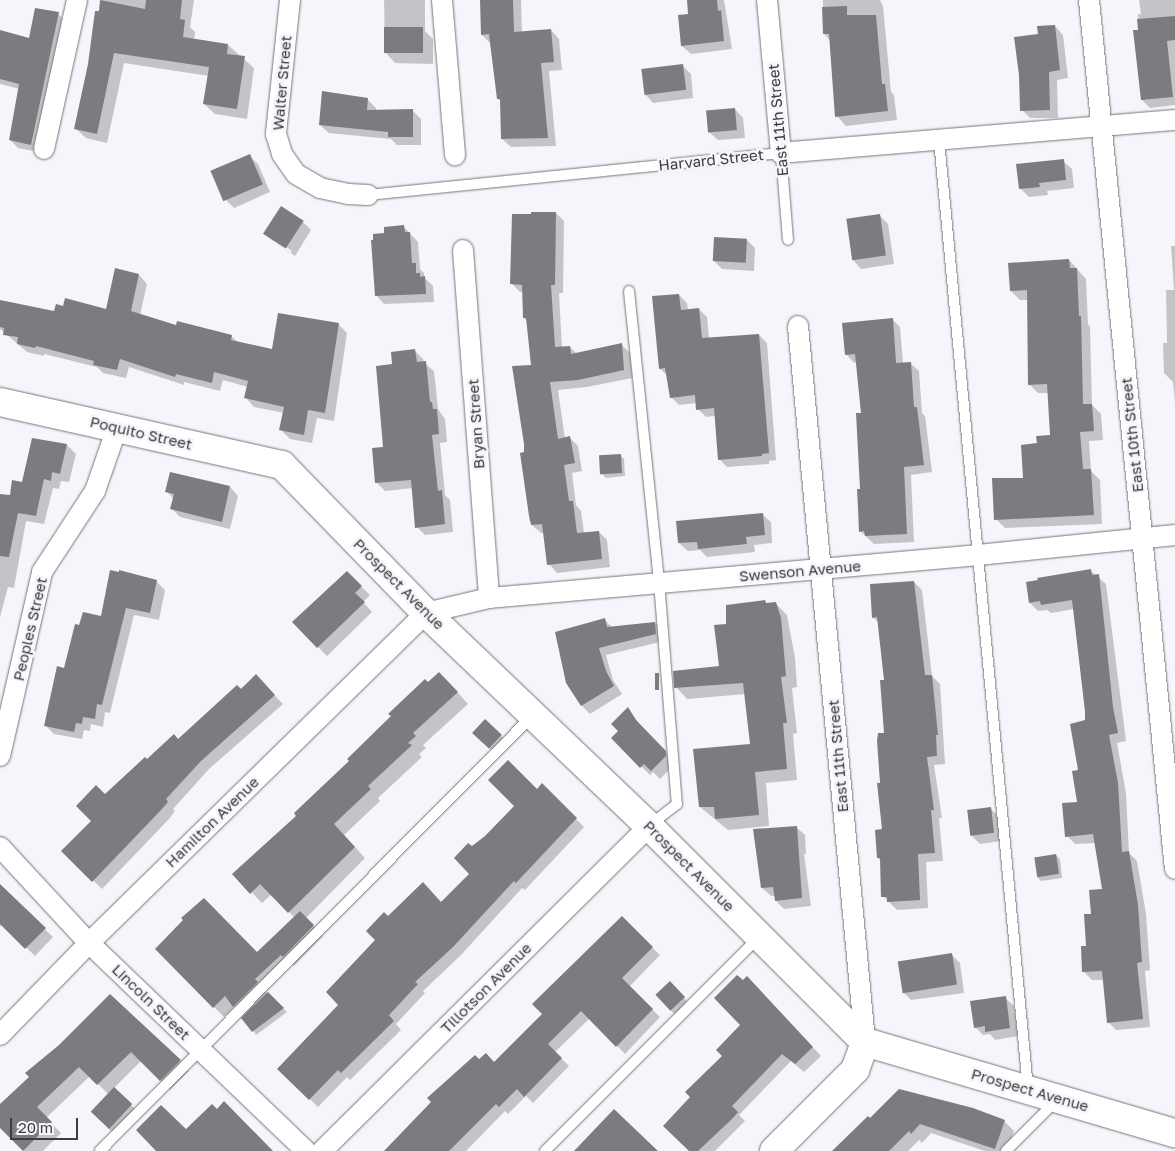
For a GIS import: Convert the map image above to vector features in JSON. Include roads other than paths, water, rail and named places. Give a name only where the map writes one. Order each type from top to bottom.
[{"type":"street","points":[[44,149],[77,0]]},
{"type":"street","name":"Walter Street","points":[[290,0],[276,134],[282,154],[296,174],[320,188],[348,194],[368,195]]},
{"type":"street","points":[[442,0],[455,155]]},
{"type":"street","name":"East 11th Street","points":[[767,0],[781,153]]},
{"type":"street","name":"East 10th Street","points":[[1089,0],[1175,869]]},
{"type":"street","name":"Harvard Street","points":[[781,153],[1175,120]]},
{"type":"street","name":"Bryan Street","points":[[463,250],[489,598]]},
{"type":"street","name":"East 11th Street","points":[[774,1151],[855,1070],[865,1042],[798,326]]},
{"type":"street","name":"Poquito Street","points":[[0,402],[282,465]]},
{"type":"street","name":"Peoples Street","points":[[0,756],[42,572],[95,491],[117,428]]},
{"type":"street","name":"Prospect Avenue","points":[[282,465],[426,613],[649,826],[865,1042],[1175,1132]]},
{"type":"street","name":"Swenson Avenue","points":[[426,613],[489,598],[659,582],[820,570],[1175,535]]},
{"type":"street","name":"Hamilton Avenue","points":[[0,1035],[89,943],[426,613]]},
{"type":"street","name":"Tillotson Avenue","points":[[322,1151],[649,826]]},
{"type":"street","name":"Lincoln Street","points":[[0,847],[89,943],[306,1151]]},
{"type":"lane","points":[[939,140],[1028,1089]]},
{"type":"lane","name":"Harvard Street","points":[[368,195],[781,153]]},
{"type":"lane","name":"East 11th Street","points":[[781,153],[788,240]]},
{"type":"lane","points":[[629,291],[659,582],[676,804],[649,826]]},
{"type":"lane","points":[[100,1151],[533,715]]},
{"type":"lane","points":[[545,1151],[760,936]]},
{"type":"lane","points":[[1006,1151],[1059,1098]]}]
